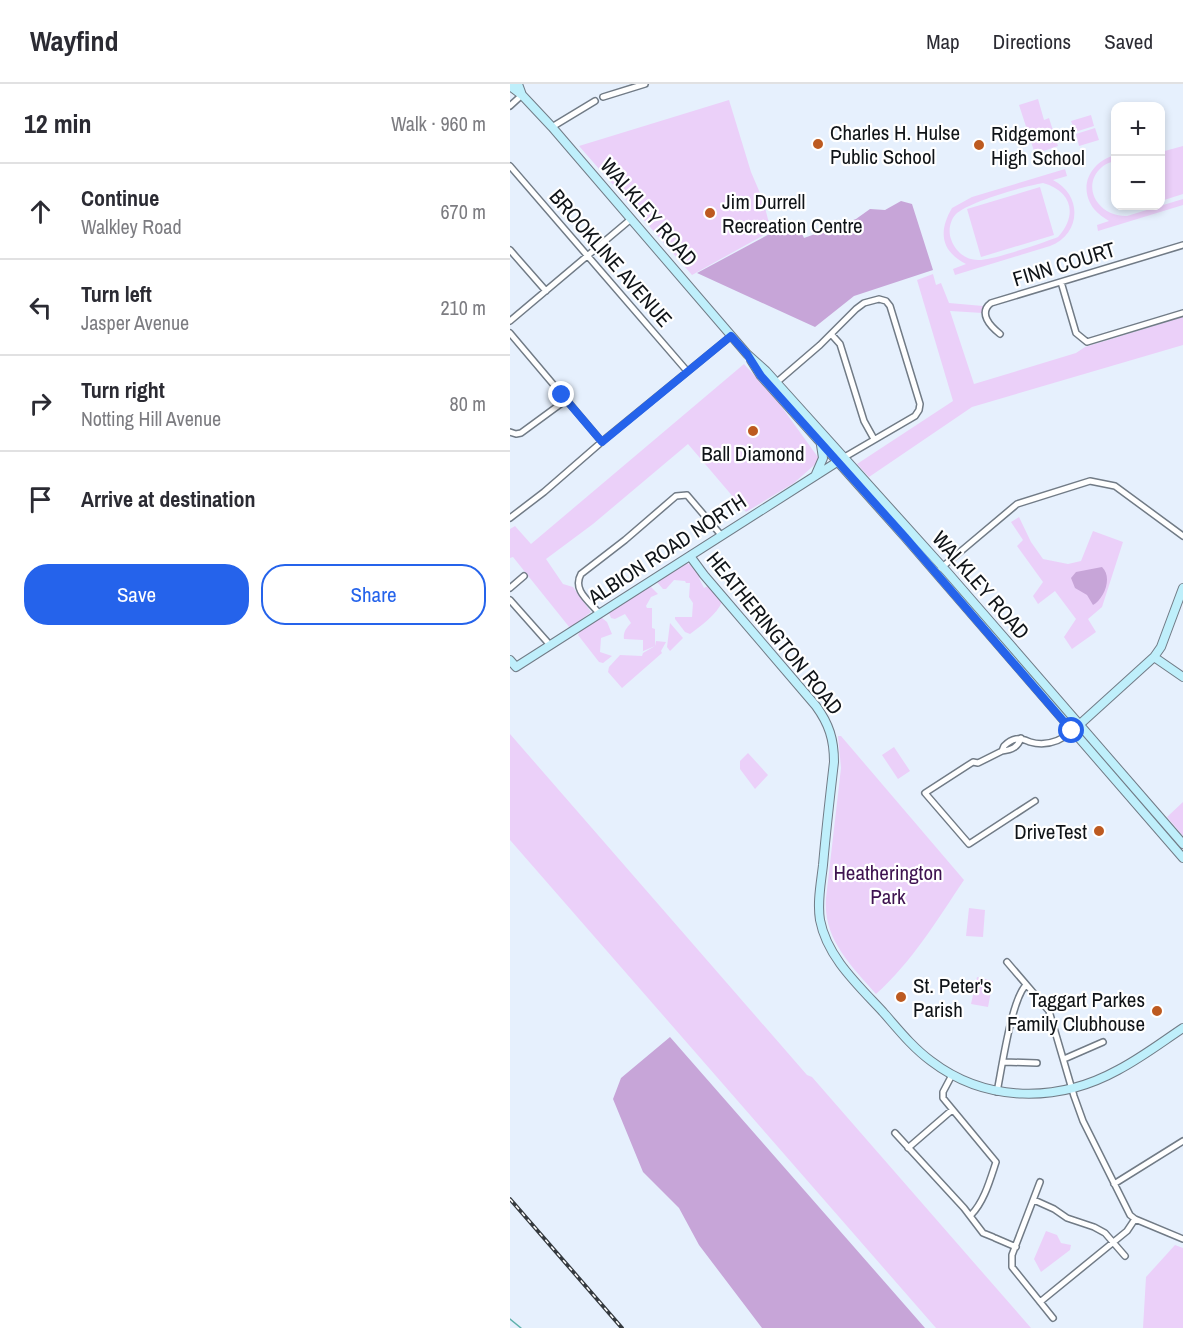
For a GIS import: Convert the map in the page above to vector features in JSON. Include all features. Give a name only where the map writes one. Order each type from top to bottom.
[{"type":"main road","name":"WALKLEY ROAD","points":[[510,86],[520,89],[731,336],[777,382],[840,460],[1183,844]]},
{"type":"main road","name":"WALKLEY ROAD","points":[[747,354],[761,376],[821,445],[840,460]]},
{"type":"main road","points":[[816,475],[823,458],[821,445]]},
{"type":"main road","name":"ALBION ROAD NORTH","points":[[513,669],[840,460]]},
{"type":"main road","name":"HEATHERINGTON ROAD","points":[[690,556],[816,706],[831,733],[834,762],[819,902],[820,919],[826,942],[832,953],[905,1037],[929,1060],[971,1084],[997,1092],[1036,1095],[1072,1089],[1103,1078],[1183,1028]]},
{"type":"main road","name":"WALKLEY ROAD","points":[[939,570],[1072,731],[1183,858]]},
{"type":"main road","points":[[1079,725],[1154,657],[1161,647],[1183,588]]},
{"type":"main road","points":[[1154,657],[1183,677]]},
{"type":"main road","points":[[510,660],[513,669]]},
{"type":"street","points":[[603,97],[645,84]]},
{"type":"street","points":[[510,106],[520,89]]},
{"type":"street","points":[[552,128],[595,101]]},
{"type":"street","name":"BROOKLINE AVENUE","points":[[510,166],[687,372]]},
{"type":"street","points":[[510,321],[631,219]]},
{"type":"street","name":"FINN COURT","points":[[999,334],[988,324],[985,313],[989,304],[1183,245]]},
{"type":"street","points":[[510,250],[546,291]]},
{"type":"street","points":[[1061,282],[1076,333],[1087,342],[1183,313]]},
{"type":"street","points":[[777,382],[864,303],[882,299],[890,306],[920,404],[915,416],[840,460]]},
{"type":"street","points":[[510,333],[602,442]]},
{"type":"street","points":[[831,334],[840,344],[864,421],[874,439]]},
{"type":"street","points":[[510,519],[731,336]]},
{"type":"street","points":[[510,432],[516,434],[527,430],[566,400]]},
{"type":"street","points":[[939,570],[1017,504],[1090,481],[1115,486],[1183,536]]},
{"type":"street","points":[[599,613],[578,587],[577,581],[581,574],[676,496],[687,495],[721,535]]},
{"type":"street","points":[[510,588],[524,576]]},
{"type":"street","points":[[510,600],[550,645]]},
{"type":"street","points":[[1035,801],[969,844],[925,793],[973,762],[978,763],[1002,751],[1010,741],[1021,738],[1034,743],[1058,742],[1079,725]]},
{"type":"street","points":[[1007,962],[1025,986],[1049,1011],[1083,1121],[1130,1215],[1183,1239]]},
{"type":"street","points":[[997,1092],[1015,1010],[1020,992],[1025,986]]},
{"type":"street","points":[[1064,1059],[1103,1042]]},
{"type":"street","points":[[1004,1062],[1037,1064]]},
{"type":"street","points":[[952,1075],[943,1092],[943,1098],[996,1162],[982,1199],[971,1215]]},
{"type":"street","points":[[908,1148],[952,1110]]},
{"type":"street","points":[[895,1133],[971,1215],[983,1233],[1016,1246]]},
{"type":"street","points":[[1114,1184],[1183,1141]]},
{"type":"street","points":[[1040,1182],[1012,1256],[1012,1268],[1053,1318]]},
{"type":"street","points":[[1034,1200],[1067,1218],[1105,1233],[1125,1256]]},
{"type":"street","points":[[1040,1302],[1127,1231],[1135,1219]]},
{"type":"green space","points":[[1038,99],[1044,120],[1049,118],[1058,146],[1035,154],[1019,105]]},
{"type":"green space","name":"Jim Durrell Recreation Centre","points":[[729,100],[751,172],[763,200],[771,231],[692,275],[579,146]]},
{"type":"green space","points":[[1091,115],[1094,126],[1075,132],[1071,121]]},
{"type":"green space","points":[[1095,128],[1099,140],[1079,146],[1076,134]]},
{"type":"green space","points":[[1183,146],[1183,194],[1165,200],[1165,156],[1165,151]]},
{"type":"green space","points":[[1111,156],[1111,162],[1102,167],[1096,175],[1093,191],[1095,199],[1108,211],[1127,216],[1147,210],[1165,210],[1165,204],[1183,199],[1183,205],[1098,231],[1097,225],[1109,221],[1094,209],[1089,200],[1087,184],[1093,169]]},
{"type":"green space","points":[[1065,169],[1067,176],[1053,180],[1070,195],[1074,214],[1072,224],[1068,233],[1060,241],[1050,246],[955,275],[953,269],[966,264],[951,253],[947,247],[944,240],[945,225],[952,208],[972,197]],"holes":[[[1043,183],[1053,187],[1066,198],[1070,212],[1064,229],[1058,237],[985,260],[969,258],[955,247],[950,236],[950,226],[954,216],[962,209],[1024,187]]]},
{"type":"green space","points":[[1040,187],[1054,235],[981,257],[967,209]]},
{"type":"green space","points":[[933,274],[936,285],[941,283],[949,303],[983,306],[983,313],[950,311],[974,384],[1183,317],[1183,345],[972,407],[869,477],[857,464],[953,401],[917,280]]},
{"type":"green space","points":[[744,364],[776,399],[820,460],[794,483],[746,512],[688,444],[593,524],[546,559],[563,584],[573,587],[591,612],[570,628],[513,557],[510,558],[510,529],[515,526],[531,544]]},
{"type":"green space","points":[[1019,517],[1031,542],[1043,559],[1068,564],[1081,561],[1093,531],[1123,542],[1102,607],[1088,619],[1096,632],[1072,649],[1064,637],[1076,619],[1055,591],[1038,604],[1033,596],[1043,582],[1017,546],[1023,540],[1011,522]]},
{"type":"green space","points":[[685,563],[693,565],[701,576],[699,578],[704,588],[708,586],[722,602],[704,624],[690,634],[685,632],[675,617],[692,617],[693,603],[689,597],[690,583],[674,580],[666,589],[663,589],[657,582]]},
{"type":"green space","points":[[650,586],[658,594],[651,597],[646,606],[652,608],[655,646],[641,652],[643,651],[643,640],[624,639],[625,631],[631,623],[625,614],[615,619],[611,618],[609,613]]},
{"type":"green space","points":[[601,617],[607,622],[612,634],[601,638],[600,652],[612,656],[603,663],[599,662],[578,635],[580,631]]},
{"type":"green space","points":[[670,623],[683,638],[670,651],[667,647]]},
{"type":"green space","points":[[656,641],[666,642],[662,653],[622,688],[608,672],[609,667],[620,655],[642,656],[655,646]]},
{"type":"green space","points":[[510,734],[1031,1328],[936,1328],[510,840]]},
{"type":"green space","name":"Heatherington Park","points":[[838,736],[841,736],[964,880],[913,954],[876,994],[840,950],[826,913],[841,768]]},
{"type":"green space","points":[[894,747],[910,771],[898,779],[882,755]]},
{"type":"green space","points":[[748,753],[768,775],[755,789],[740,769],[740,761]]},
{"type":"green space","points":[[1183,802],[1183,836],[1167,817]]},
{"type":"green space","points":[[969,908],[985,910],[983,937],[966,936]]},
{"type":"green space","points":[[977,977],[993,981],[988,1007],[971,1004]]},
{"type":"green space","points":[[1046,1231],[1057,1235],[1061,1243],[1071,1245],[1070,1250],[1041,1272],[1034,1259]]},
{"type":"green space","points":[[1175,1245],[1183,1248],[1183,1328],[1143,1328],[1146,1277]]},
{"type":"shaded area","points":[[901,201],[912,204],[933,270],[854,296],[815,327],[697,273],[779,229],[797,223],[804,238],[856,219],[870,209],[885,210]]},
{"type":"shaded area","points":[[1102,567],[1107,576],[1106,588],[1101,598],[1093,605],[1087,595],[1075,588],[1071,578],[1076,572]]},
{"type":"shaded area","points":[[670,1037],[925,1328],[762,1328],[699,1245],[679,1208],[643,1172],[613,1099],[621,1078]]},
{"type":"waterway","points":[[510,1319],[521,1328]]},
{"type":"railway","points":[[510,1199],[622,1328]]},
{"type":"place","name":"Charles H. Hulse Public School","points":[[818,144]]},
{"type":"place","name":"Ridgemont High School","points":[[979,145]]},
{"type":"place","name":"Jim Durrell Recreation Centre","points":[[710,213]]},
{"type":"place","name":"Ball Diamond","points":[[753,431]]},
{"type":"place","name":"DriveTest","points":[[1099,831]]},
{"type":"place","name":"St. Peter's Parish","points":[[901,997]]},
{"type":"place","name":"Taggart Parkes Family Clubhouse","points":[[1157,1011]]},
{"type":"route","points":[[562,395],[602,442],[731,336],[747,354],[761,376],[905,537],[1072,731]]}]
